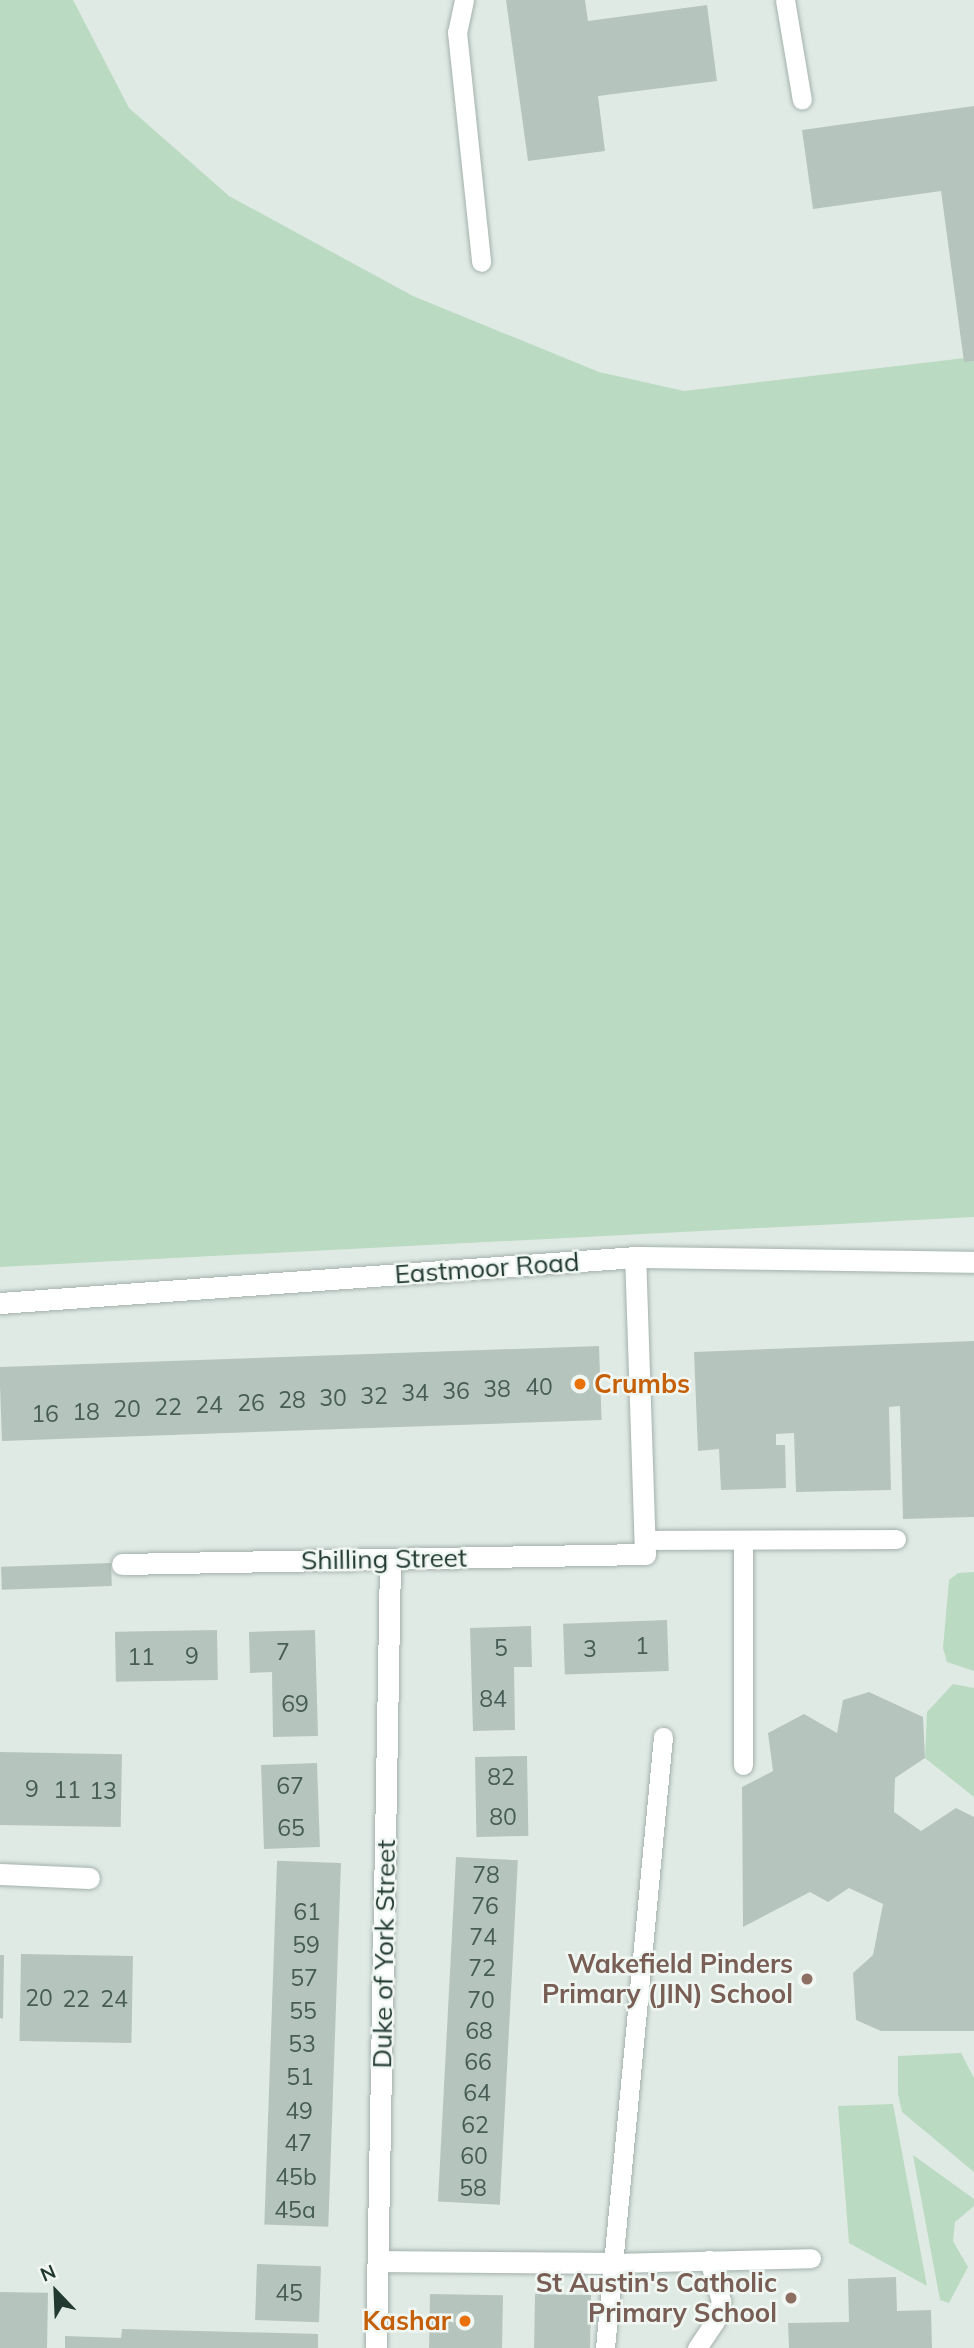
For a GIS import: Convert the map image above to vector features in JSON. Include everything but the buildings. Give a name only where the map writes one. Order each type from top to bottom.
[{"type":"street","name":"Eastmoor Road","points":[[0,1303],[635,1258],[974,1262]]},
{"type":"street","points":[[635,1258],[645,1547]]},
{"type":"street","name":"Shilling Street","points":[[122,1564],[390,1560],[645,1547]]},
{"type":"street","name":"Duke of York Street","points":[[376,2348],[380,2261],[390,1560]]},
{"type":"street","points":[[0,1874],[89,1878]]},
{"type":"street","points":[[380,2261],[612,2263]]},
{"type":"lane","points":[[464,0],[457,32],[481,262]]},
{"type":"lane","points":[[785,0],[802,100]]},
{"type":"lane","points":[[645,1547],[743,1540],[896,1539]]},
{"type":"lane","points":[[743,1540],[743,1765]]},
{"type":"lane","points":[[605,2348],[663,1737]]},
{"type":"lane","points":[[612,2263],[811,2258]]},
{"type":"lane","points":[[697,2348],[715,2321],[721,2301],[709,2260]]},
{"type":"green space","points":[[0,0],[73,0],[129,108],[229,196],[413,296],[599,372],[684,391],[974,357],[974,1217],[0,1267]]},
{"type":"green space","points":[[974,1572],[974,1671],[947,1662],[943,1648],[949,1580],[958,1573]]},
{"type":"green space","points":[[953,1684],[974,1688],[974,1797],[925,1758],[927,1712]]},
{"type":"green space","points":[[961,2053],[974,2078],[974,2172],[902,2112],[898,2094],[898,2056]]},
{"type":"green space","points":[[893,2104],[927,2286],[849,2243],[838,2106]]},
{"type":"green space","points":[[913,2155],[974,2199],[974,2206],[955,2222],[953,2241],[968,2267],[949,2303],[940,2300]]},
{"type":"place","name":"Crumbs","points":[[580,1384]]},
{"type":"place","name":"Wakefield Pinders Primary (JIN) School","points":[[807,1979]]},
{"type":"place","name":"St Austin's Catholic Primary School","points":[[791,2298]]},
{"type":"place","name":"Kashar","points":[[465,2321]]}]
